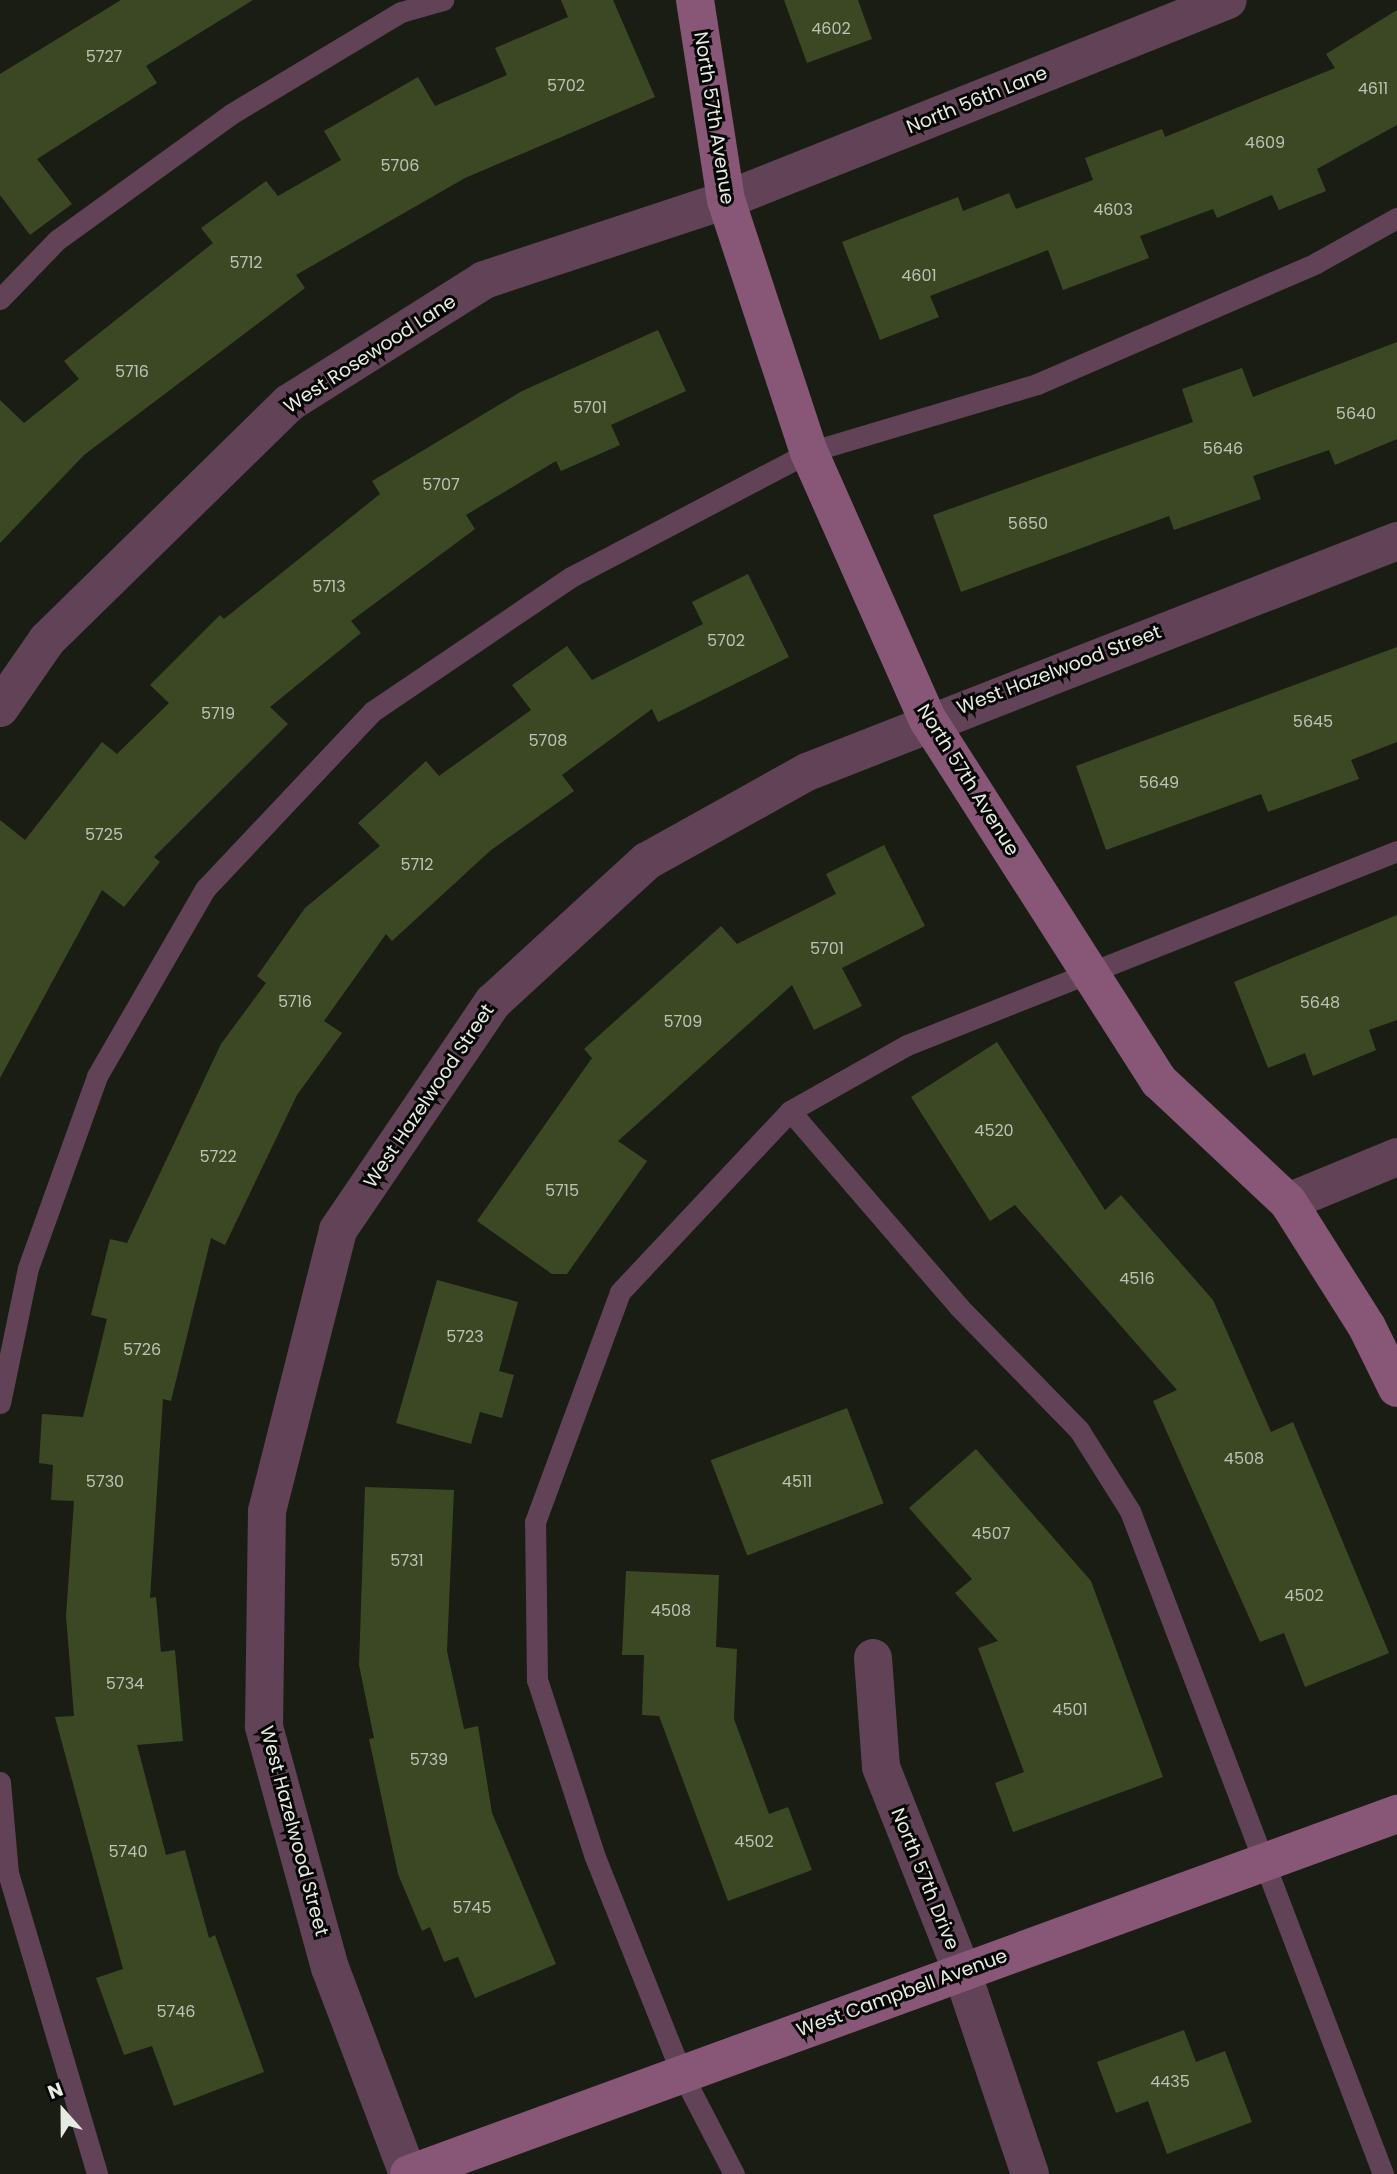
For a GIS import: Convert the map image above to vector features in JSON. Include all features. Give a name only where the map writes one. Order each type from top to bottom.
[{"type":"street","name":"North 57th Avenue","points":[[695,0],[726,200],[809,452],[928,720],[1159,1081],[1288,1202],[1367,1327],[1397,1388]]},
{"type":"street","name":"North 56th Lane","points":[[726,200],[1228,0]]},
{"type":"street","name":"West Rosewood Lane","points":[[0,708],[47,640],[289,403],[484,280],[726,200]]},
{"type":"street","name":"West Hazelwood Street","points":[[408,2174],[330,1968],[264,1726],[267,1511],[338,1230],[493,1002],[648,861],[807,772],[928,720],[1397,541]]},
{"type":"street","points":[[1288,1202],[1397,1157]]},
{"type":"street","name":"North 57th Drive","points":[[873,1658],[881,1767],[962,1972],[1030,2174]]},
{"type":"street","name":"West Campbell Avenue","points":[[408,2174],[681,2072],[1397,1814]]},
{"type":"lane","points":[[0,299],[57,240],[231,114],[401,6],[443,0]]},
{"type":"lane","points":[[0,1403],[28,1268],[97,1076],[205,890],[373,711],[571,577],[809,452],[1037,384],[1316,263],[1397,218]]},
{"type":"lane","points":[[734,2174],[681,2072],[595,1857],[537,1680],[535,1522],[620,1292],[790,1111],[907,1045],[1397,851]]},
{"type":"lane","points":[[790,1111],[959,1307],[1079,1430],[1130,1511],[1383,2174]]},
{"type":"lane","points":[[0,1782],[8,1872],[97,2174]]},
{"type":"building","points":[[121,0],[253,0],[146,66],[157,83],[37,159],[72,204],[30,235],[0,195],[0,74]]},
{"type":"building","points":[[561,0],[613,0],[655,97],[465,178],[296,275],[305,288],[84,455],[0,543],[0,400],[24,423],[79,379],[64,361],[213,243],[201,228],[266,181],[278,196],[341,160],[324,131],[418,77],[435,106],[507,75],[495,48],[568,17]]},
{"type":"building","points":[[784,0],[858,0],[872,39],[807,63]]},
{"type":"building","points":[[1397,10],[1397,125],[1317,169],[1326,191],[1279,210],[1272,195],[1217,218],[1213,209],[1140,236],[1149,258],[1063,290],[1048,250],[930,296],[939,317],[880,340],[842,242],[958,197],[963,211],[1009,193],[1016,209],[1093,180],[1085,158],[1162,129],[1165,137],[1335,68],[1326,54]]},
{"type":"building","points":[[658,330],[686,391],[611,425],[620,445],[561,471],[556,461],[466,515],[475,529],[351,621],[361,633],[270,707],[288,724],[154,857],[160,862],[124,907],[102,890],[0,1078],[0,820],[25,840],[102,742],[117,754],[169,703],[150,685],[220,615],[224,619],[380,494],[372,481],[522,391]]},
{"type":"building","points":[[1397,342],[1397,439],[1335,465],[1329,450],[1253,476],[1261,499],[1174,530],[1169,516],[961,592],[933,515],[1193,422],[1182,389],[1242,368],[1253,397]]},
{"type":"building","points":[[748,574],[789,657],[658,722],[652,709],[562,775],[574,791],[491,850],[392,941],[386,934],[324,1021],[342,1033],[297,1095],[225,1245],[211,1238],[171,1401],[163,1399],[150,1598],[156,1597],[161,1652],[175,1650],[183,1741],[137,1745],[166,1855],[185,1850],[209,1938],[215,1935],[264,2072],[174,2106],[152,2046],[124,2055],[96,1978],[123,1969],[55,1717],[74,1716],[66,1616],[74,1501],[51,1500],[53,1465],[39,1463],[42,1414],[83,1417],[107,1319],[91,1315],[110,1239],[127,1243],[221,1044],[266,983],[257,976],[305,908],[380,846],[358,823],[426,761],[439,776],[531,710],[512,685],[567,646],[592,680],[703,624],[692,602]]},
{"type":"building","points":[[1397,647],[1397,742],[1351,760],[1359,779],[1268,812],[1261,794],[1106,850],[1076,766]]},
{"type":"building","points":[[884,845],[925,926],[842,968],[862,1006],[814,1030],[792,985],[618,1141],[647,1161],[567,1274],[552,1274],[477,1221],[592,1058],[584,1049],[721,926],[737,944],[836,894],[826,874]]},
{"type":"building","points":[[1397,915],[1397,1020],[1369,1030],[1376,1050],[1313,1076],[1305,1053],[1268,1068],[1234,982]]},
{"type":"building","points":[[997,1042],[1105,1210],[1121,1195],[1213,1300],[1271,1432],[1293,1422],[1389,1653],[1305,1687],[1284,1633],[1260,1642],[1153,1401],[1177,1390],[1015,1205],[990,1221],[911,1097]]},
{"type":"building","points":[[437,1280],[518,1302],[499,1371],[514,1375],[502,1418],[480,1412],[471,1444],[396,1423]]},
{"type":"building","points":[[847,1408],[884,1503],[747,1556],[711,1460]]},
{"type":"building","points":[[976,1449],[1091,1581],[1163,1777],[1013,1832],[995,1783],[1024,1772],[978,1648],[998,1641],[955,1593],[972,1579],[909,1508]]},
{"type":"building","points":[[365,1487],[454,1490],[447,1651],[464,1729],[478,1726],[492,1813],[556,1964],[475,1998],[458,1957],[444,1962],[430,1927],[422,1931],[398,1874],[369,1739],[374,1738],[359,1665]]},
{"type":"building","points":[[626,1571],[719,1575],[716,1647],[737,1649],[734,1719],[769,1814],[788,1807],[812,1870],[728,1901],[659,1716],[642,1715],[644,1655],[622,1655]]},
{"type":"building","points":[[1184,2030],[1196,2062],[1225,2051],[1252,2122],[1167,2154],[1148,2101],[1116,2113],[1097,2062]]}]
